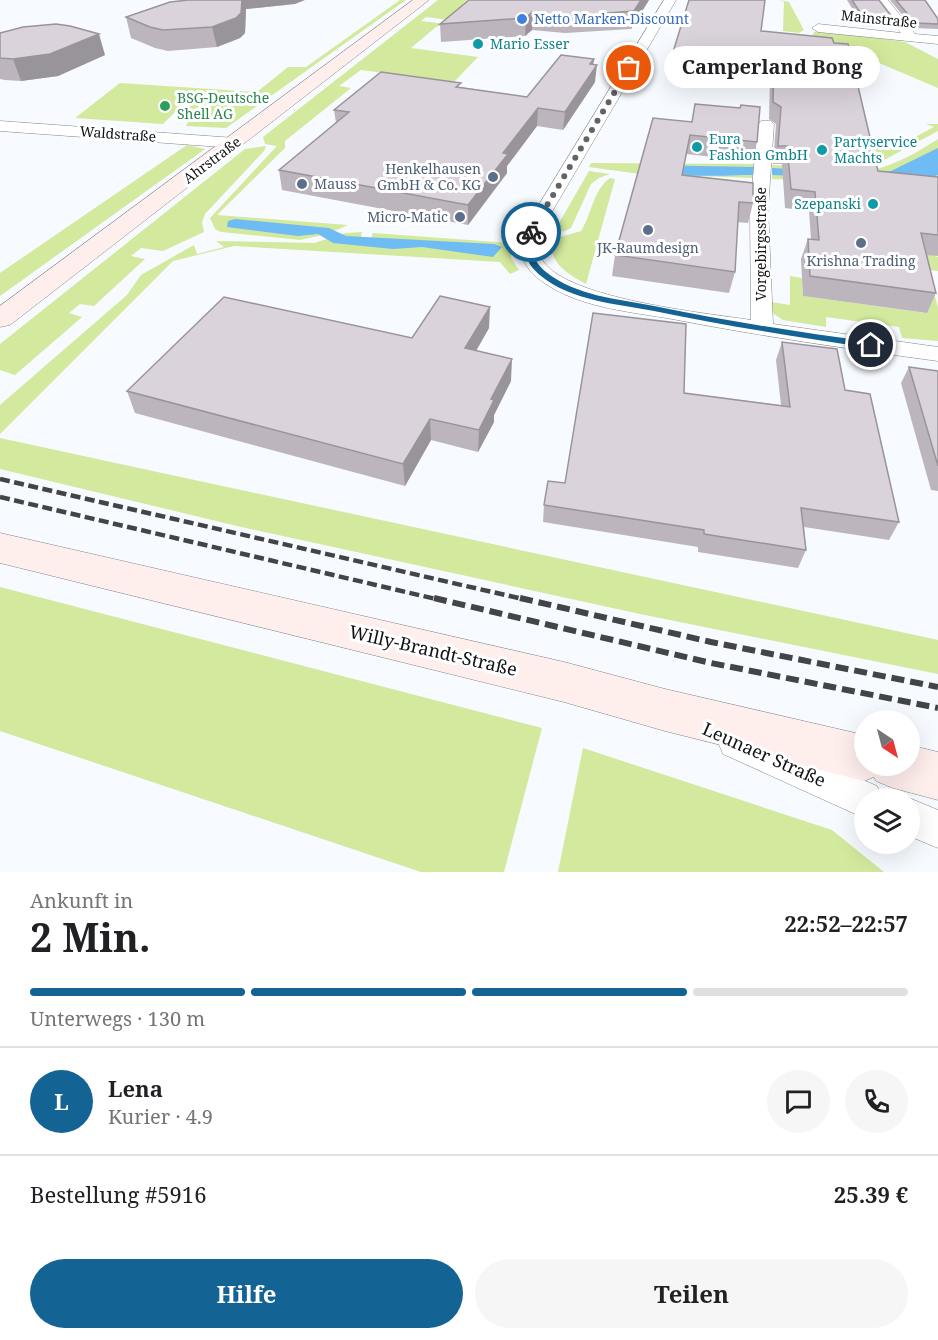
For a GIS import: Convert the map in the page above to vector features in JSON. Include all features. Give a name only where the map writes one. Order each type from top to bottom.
[{"type":"main road","name":"Ahrstraße","points":[[0,319],[422,0]]},
{"type":"main road","name":"Willy-Brandt-Straße","points":[[0,548],[564,682],[664,710],[854,756]]},
{"type":"main road","points":[[920,772],[938,776]]},
{"type":"street","points":[[670,0],[530,234],[528,252],[535,265],[544,274],[562,285],[587,295],[762,329],[938,354]]},
{"type":"street","points":[[882,0],[918,38],[938,53]]},
{"type":"street","name":"Mainstraße","points":[[818,28],[938,40]]},
{"type":"street","name":"Vorgebirgsstraße","points":[[762,329],[759,209],[766,124]]},
{"type":"street","name":"Waldstraße","points":[[0,126],[235,143]]},
{"type":"street","name":"Leunaer Straße","points":[[664,710],[854,795]]},
{"type":"street","points":[[920,821],[938,828]]},
{"type":"green space","name":"BSG-Deutsche Shell AG","points":[[400,0],[406,0],[226,128],[186,126],[188,122],[182,121],[188,113],[175,112],[163,124],[75,118],[120,83],[257,92],[288,67],[306,67]]},
{"type":"green space","points":[[438,0],[467,0],[463,4],[575,16],[448,20],[426,17],[421,21],[446,24],[436,27],[411,48],[478,57],[454,82],[361,70],[339,86],[351,88],[285,141],[285,148],[217,215],[348,225],[327,234],[300,240],[221,232],[215,229],[210,218],[277,146],[265,144],[263,137]]},
{"type":"green space","points":[[779,0],[789,2],[804,30],[799,33],[783,31],[784,2]]},
{"type":"green space","points":[[823,30],[905,42],[938,59],[938,88],[813,35],[814,32]]},
{"type":"green space","points":[[926,124],[938,124],[938,131],[886,159],[800,180],[772,179],[772,165],[805,166],[862,142],[898,146],[934,127]]},
{"type":"green space","points":[[938,139],[938,193],[916,191],[935,256],[938,257],[938,271],[928,270],[938,308],[938,341],[902,338],[899,327],[826,317],[826,327],[783,320],[771,312],[771,302],[790,305],[790,276],[802,278],[803,296],[926,313],[801,259],[811,251],[873,170],[907,157]]},
{"type":"green space","points":[[187,145],[205,149],[0,296],[0,273]]},
{"type":"green space","points":[[266,146],[264,151],[205,214],[202,223],[204,232],[163,251],[141,248],[131,256],[145,259],[94,306],[80,304],[69,313],[82,317],[15,375],[0,370],[0,344],[245,149]]},
{"type":"green space","points":[[591,163],[754,164],[753,178],[640,174],[589,167]]},
{"type":"green space","points":[[589,171],[610,174],[591,184],[571,228],[554,232]]},
{"type":"green space","points":[[610,178],[615,179],[586,284],[561,267],[553,255],[550,240],[581,231],[596,196]]},
{"type":"green space","points":[[362,232],[361,237],[371,238],[373,233],[511,243],[511,258],[519,270],[510,274],[500,262],[234,246],[173,261],[0,434],[0,405],[127,295],[141,275],[194,245],[197,254],[224,247],[216,241],[314,243],[346,233]]},
{"type":"green space","points":[[0,438],[938,640],[938,674],[640,614],[237,526],[0,469]]},
{"type":"green space","points":[[0,587],[542,728],[504,872],[421,872],[0,731]]},
{"type":"green space","points":[[583,748],[832,830],[854,848],[854,854],[862,854],[884,872],[558,872]]},
{"type":"water","points":[[938,148],[938,175],[929,178],[772,175],[772,168],[850,172],[891,171]]},
{"type":"water","points":[[645,165],[754,167],[753,175],[698,176],[671,173]]},
{"type":"water","points":[[235,219],[329,228],[346,236],[494,244],[502,247],[493,257],[422,247],[393,249],[333,243],[318,234],[298,236],[227,227],[228,221]]},
{"type":"building","points":[[242,0],[241,13],[236,18],[212,27],[163,30],[126,17],[170,2]]},
{"type":"building","points":[[469,0],[641,0],[634,11],[567,16],[532,12],[526,18],[440,24]]},
{"type":"building","points":[[689,0],[765,0],[761,31],[832,38],[834,43],[848,44],[878,171],[938,177],[938,235],[921,233],[936,293],[810,276],[808,239],[819,240],[815,192],[791,189],[787,146],[778,146],[781,107],[773,102],[774,62],[673,52]]},
{"type":"building","points":[[852,0],[879,0],[896,22],[865,20]]},
{"type":"building","points":[[896,0],[925,0],[938,19],[938,24],[915,23]]},
{"type":"building","points":[[56,24],[99,34],[50,54],[13,59],[0,58],[0,33],[23,27]]},
{"type":"building","points":[[561,55],[594,59],[590,64],[597,65],[565,112],[538,108],[503,153],[508,154],[468,205],[279,170],[349,112],[334,110],[381,72],[461,83],[456,87],[527,97]]},
{"type":"building","points":[[695,104],[740,108],[741,105],[760,107],[757,142],[690,135],[682,175],[753,183],[753,203],[739,202],[735,272],[615,255],[653,118],[692,122]]},
{"type":"building","points":[[440,296],[490,307],[465,348],[512,359],[491,399],[494,400],[479,430],[430,419],[403,464],[127,391],[224,297],[412,338]]},
{"type":"building","points":[[593,313],[686,324],[684,393],[790,407],[782,342],[837,349],[845,390],[870,394],[899,522],[801,508],[806,550],[704,534],[704,530],[544,505],[548,481],[565,483]]},
{"type":"building","points":[[909,367],[938,371],[938,466]]},
{"type":"railway","points":[[0,479],[527,600]]},
{"type":"railway","points":[[0,497],[440,600]]},
{"type":"railway","points":[[434,598],[711,663],[938,708]]},
{"type":"railway","points":[[520,598],[711,642],[938,687]]},
{"type":"way so far","points":[[531,232],[629,68]]},
{"type":"place","name":"Netto Marken-Discount","points":[[522,19]]},
{"type":"place","name":"Mario Esser","points":[[478,44]]},
{"type":"place","name":"Camperland Bong","points":[[629,68]]},
{"type":"place","name":"BSG-Deutsche Shell AG","points":[[165,106]]},
{"type":"place","name":"Eura Fashion GmbH","points":[[697,147]]},
{"type":"place","name":"Partyservice Machts","points":[[822,150]]},
{"type":"place","name":"Henkelhausen GmbH & Co. KG","points":[[493,177]]},
{"type":"place","name":"Mauss","points":[[302,184]]},
{"type":"place","name":"Szepanski","points":[[873,204]]},
{"type":"place","name":"Micro-Matic","points":[[460,217]]},
{"type":"place","name":"JK-Raumdesign","points":[[648,230]]},
{"type":"place","name":"Krishna Trading","points":[[861,243]]},
{"type":"route","points":[[531,232],[528,252],[535,265],[544,274],[562,285],[587,295],[737,325],[871,345]]}]
